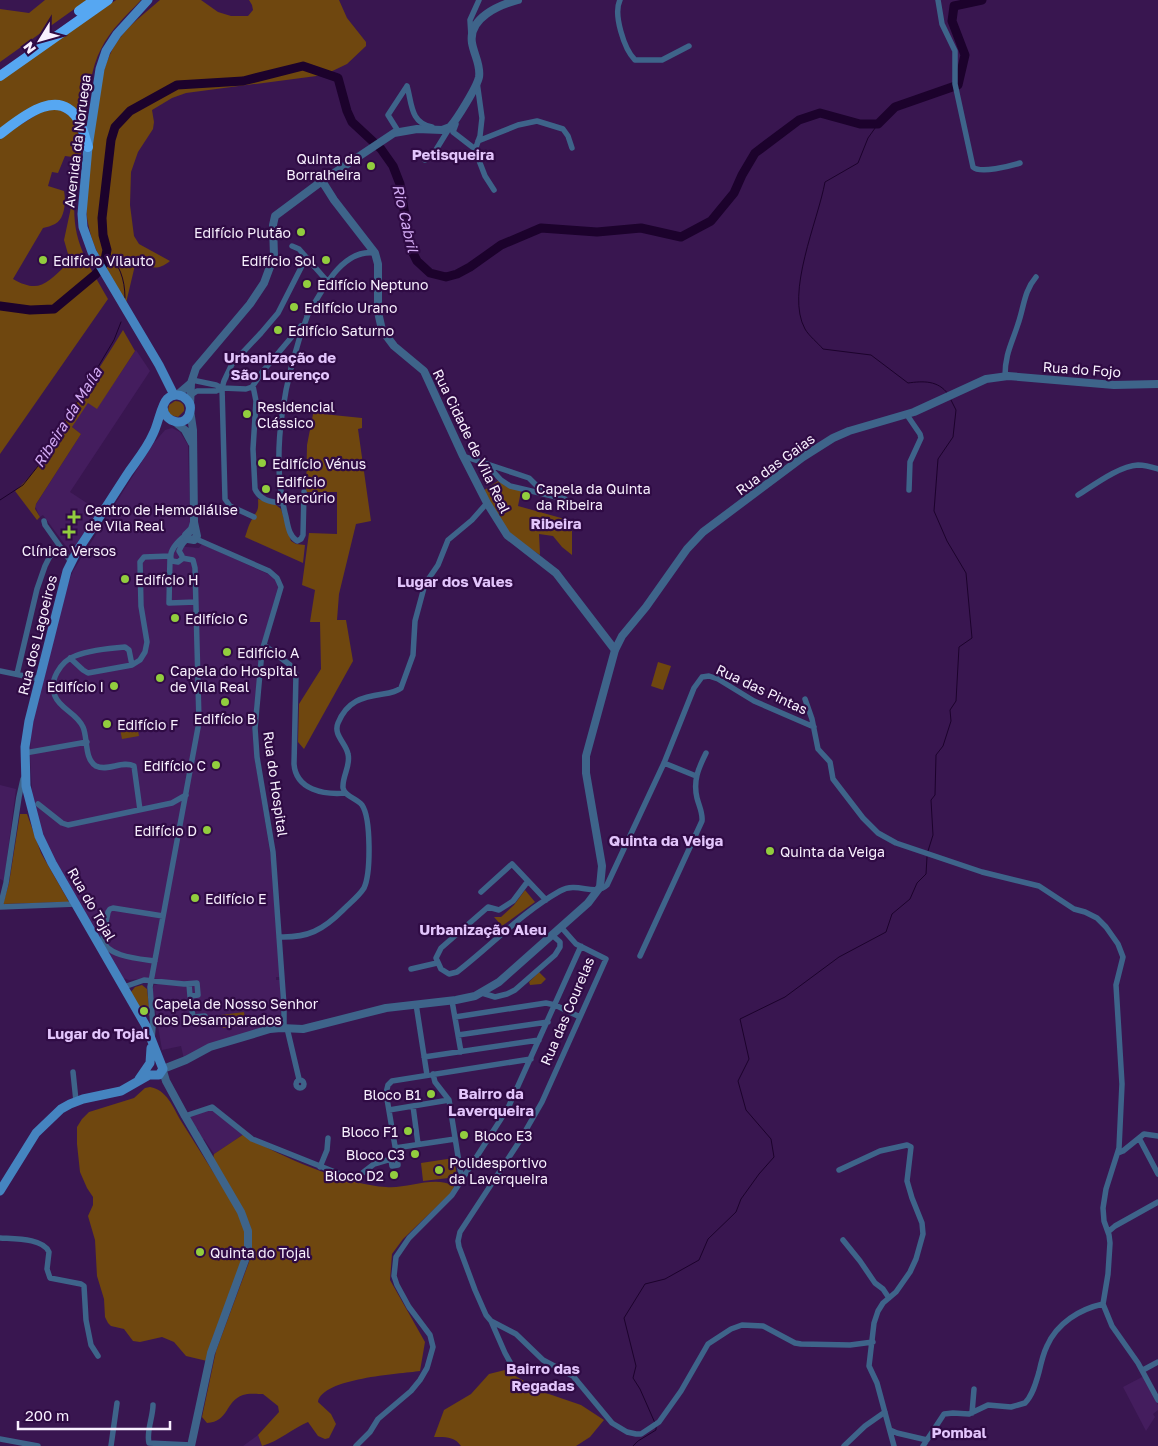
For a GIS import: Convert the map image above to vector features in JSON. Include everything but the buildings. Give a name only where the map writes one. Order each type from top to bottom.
[{"type":"highway","points":[[67,22],[95,0]]},
{"type":"highway","points":[[0,70],[100,0]]},
{"type":"highway","points":[[0,76],[108,0]]},
{"type":"highway","points":[[0,134],[39,108],[49,105],[58,106],[68,109],[76,116],[88,147]]},
{"type":"main road","points":[[136,13],[148,0]]},
{"type":"main road","points":[[136,13],[153,0]]},
{"type":"main road","name":"Avenida da Noruega","points":[[136,13],[117,34],[103,60],[97,82],[88,147],[82,214],[88,242],[97,261],[176,395]]},
{"type":"main road","name":"Avenida da Noruega","points":[[153,356],[164,385],[166,396],[164,404]]},
{"type":"main road","points":[[176,395],[186,398],[190,408],[187,418],[173,421],[165,415],[164,404],[176,395]]},
{"type":"main road","name":"Rua dos Lagoeiros","points":[[25,776],[28,726],[64,579],[71,562],[153,434],[164,404]]},
{"type":"main road","name":"Rua dos Lagoeiros","points":[[153,434],[173,421]]},
{"type":"main road","name":"Rua do Tojal","points":[[25,776],[44,846],[147,1029],[157,1068]]},
{"type":"main road","points":[[0,1191],[38,1130],[61,1109],[76,1101],[121,1091],[157,1068]]},
{"type":"street","points":[[475,149],[482,118],[478,82],[479,68],[469,28],[470,20],[479,0]]},
{"type":"street","points":[[472,40],[474,28],[485,15],[497,7],[518,0]]},
{"type":"street","points":[[620,0],[617,11],[625,46],[635,60],[662,60],[689,46]]},
{"type":"street","points":[[938,0],[942,24],[955,53],[955,86],[974,168],[982,170],[1020,163]]},
{"type":"street","points":[[425,160],[434,153],[478,82]]},
{"type":"street","points":[[395,132],[388,114],[407,86],[413,113],[420,123],[440,128],[451,125]]},
{"type":"street","points":[[458,115],[458,120],[452,131],[475,149],[485,176],[494,190]]},
{"type":"street","points":[[478,141],[518,125],[537,120],[563,129],[568,136],[572,148]]},
{"type":"street","points":[[182,558],[180,551],[182,544],[192,533],[191,381],[201,361],[262,288],[274,256],[273,225],[275,216],[322,181],[395,132],[416,129],[442,130],[451,125]]},
{"type":"street","name":"Rua Cidade de Vila Real","points":[[322,181],[374,253],[378,264],[378,309],[382,330],[398,349],[423,369],[487,503],[507,535],[559,576],[615,650]]},
{"type":"street","points":[[292,246],[297,248],[327,281]]},
{"type":"street","points":[[191,381],[216,385],[222,388],[246,389],[253,386],[263,371],[294,336],[327,281],[348,261],[365,254],[374,253]]},
{"type":"street","points":[[254,518],[230,506],[225,499],[222,388],[230,366],[262,334],[278,312],[306,258]]},
{"type":"street","points":[[1005,376],[1008,349],[1018,325],[1026,293],[1036,277]]},
{"type":"street","points":[[304,492],[303,534],[300,540],[295,539],[291,534],[282,503],[279,445],[283,411],[295,350],[308,314]]},
{"type":"street","name":"Rua do Fojo","points":[[1005,376],[1114,385],[1158,384]]},
{"type":"street","name":"Rua das Gaias","points":[[615,650],[619,640],[688,549],[712,525],[803,457],[833,438],[849,431],[907,414],[983,380],[1005,376]]},
{"type":"street","points":[[176,395],[191,381]]},
{"type":"street","points":[[253,386],[256,401],[253,449],[255,488],[264,499],[282,503]]},
{"type":"street","points":[[191,395],[197,391],[217,391],[222,388]]},
{"type":"street","points":[[907,414],[921,438],[910,461],[909,490]]},
{"type":"street","points":[[173,421],[185,430],[192,445]]},
{"type":"street","points":[[463,456],[488,466],[529,478],[539,488],[554,490],[571,489]]},
{"type":"street","points":[[1078,495],[1106,478],[1130,467],[1142,465],[1158,469]]},
{"type":"street","points":[[488,466],[501,480],[510,486],[565,499]]},
{"type":"street","points":[[346,793],[343,785],[349,758],[348,751],[337,732],[338,722],[357,700],[363,697],[393,692],[401,688],[412,655],[416,616],[425,584],[438,564],[446,543],[487,503]]},
{"type":"street","points":[[44,521],[71,562]]},
{"type":"street","points":[[192,533],[179,540],[171,555],[170,603],[196,602]]},
{"type":"street","name":"Rua do Hospital","points":[[192,533],[269,571],[277,578],[280,585],[280,592],[264,644],[256,707],[256,743],[273,847],[285,1028],[299,1078]]},
{"type":"street","points":[[16,674],[37,589],[46,563],[52,554],[63,550]]},
{"type":"street","points":[[70,658],[88,673],[132,665],[143,656],[147,645],[141,606],[141,560],[146,557],[171,555],[180,551]]},
{"type":"street","points":[[151,1040],[154,1031],[150,994],[155,961],[200,717],[194,562],[191,559],[182,558],[180,561],[172,561],[171,555]]},
{"type":"street","points":[[264,644],[290,665],[296,674],[294,764],[297,778],[303,784],[317,790],[331,793],[346,793],[359,802],[365,813],[369,853],[364,887],[360,894],[334,919],[320,929],[305,936],[279,937]]},
{"type":"street","points":[[132,665],[129,650],[125,647],[78,655],[70,658],[56,673],[53,691],[60,704],[78,719],[85,730],[90,758],[97,766],[106,768],[130,764],[134,766],[140,810]]},
{"type":"street","points":[[153,1405],[148,1437],[149,1443],[191,1446],[211,1353],[247,1258],[249,1245],[247,1226],[242,1212],[157,1068],[174,1064],[213,1046],[258,1032],[285,1028],[303,1029],[379,1009],[468,998],[482,993],[499,982],[561,927],[590,900],[600,883],[601,855],[585,760],[615,650]]},
{"type":"street","points":[[0,671],[39,679]]},
{"type":"street","name":"Rua das Pintas","points":[[664,762],[694,688],[700,679],[706,676],[718,679],[754,701],[814,727]]},
{"type":"street","points":[[805,699],[814,727],[818,749],[830,762],[833,778],[863,818],[886,839],[987,874],[1039,886],[1074,909],[1097,918],[1114,937],[1123,957],[1116,985],[1122,1078],[1118,1153],[1104,1200],[1103,1216],[1110,1239],[1104,1304],[1115,1331],[1134,1356],[1158,1400]]},
{"type":"street","points":[[25,753],[87,742]]},
{"type":"street","points":[[640,956],[702,821],[697,796],[696,776],[706,753]]},
{"type":"street","points":[[584,889],[600,883],[605,886],[610,879],[664,762],[696,776]]},
{"type":"street","points":[[25,776],[18,803],[6,883],[0,907],[76,904]]},
{"type":"street","points":[[18,803],[32,804],[68,825],[176,802],[186,795]]},
{"type":"street","points":[[481,892],[512,864],[546,900]]},
{"type":"street","points":[[528,881],[507,906],[499,910],[488,907],[437,952],[437,963],[446,973],[458,972],[511,925],[546,900],[570,887],[579,886],[584,889],[590,900]]},
{"type":"street","points":[[155,961],[118,955],[106,945],[103,938],[110,909],[163,916]]},
{"type":"street","points":[[356,1446],[370,1432],[378,1419],[420,1380],[431,1358],[433,1347],[430,1335],[402,1295],[394,1276],[396,1257],[401,1248],[450,1198],[508,1108],[581,946],[575,943],[561,927]]},
{"type":"street","points":[[482,993],[496,997],[510,994],[521,986],[557,953],[560,942],[552,935]]},
{"type":"street","name":"Rua das Courelas","points":[[491,1321],[486,1315],[475,1290],[459,1247],[460,1232],[519,1142],[542,1102],[606,959],[581,946]]},
{"type":"street","points":[[411,969],[437,963]]},
{"type":"street","points":[[124,987],[140,981],[197,983],[198,995],[190,996],[193,1017],[204,1016]]},
{"type":"street","points":[[452,1001],[461,1052]]},
{"type":"street","points":[[455,1017],[546,1003],[555,1005],[580,1017]]},
{"type":"street","points":[[416,1004],[424,1057],[430,1075],[450,1100],[462,1180]]},
{"type":"street","points":[[458,1035],[548,1022]]},
{"type":"street","points":[[424,1057],[539,1040]]},
{"type":"street","points":[[185,1116],[212,1107],[252,1139],[320,1167],[353,1178],[374,1164],[394,1159],[395,1148],[386,1093],[390,1083],[396,1080],[531,1059]]},
{"type":"street","points":[[73,1072],[76,1101]]},
{"type":"street","points":[[389,1110],[450,1100]]},
{"type":"street","points":[[413,1106],[418,1144]]},
{"type":"street","points":[[1118,1153],[1125,1150],[1146,1133],[1158,1136]]},
{"type":"street","points":[[320,1167],[328,1150],[328,1138]]},
{"type":"street","points":[[1139,1138],[1158,1174]]},
{"type":"street","points":[[395,1148],[455,1139]]},
{"type":"street","points":[[839,1170],[880,1151],[906,1145],[911,1148],[907,1182],[922,1220],[923,1234],[914,1264],[898,1290],[881,1305],[878,1311],[874,1324],[870,1370],[877,1383],[894,1446]]},
{"type":"street","points":[[1108,1232],[1115,1226],[1158,1202]]},
{"type":"street","points":[[0,1238],[43,1245],[49,1252],[47,1271],[50,1278],[84,1285],[86,1319],[92,1346],[98,1356]]},
{"type":"street","points":[[843,1240],[859,1259],[874,1283],[883,1289],[889,1298]]},
{"type":"street","points":[[923,1446],[944,1414],[972,1413],[985,1406],[1011,1407],[1026,1403],[1032,1393],[1046,1346],[1055,1333],[1066,1321],[1079,1312],[1104,1304]]},
{"type":"street","points":[[491,1321],[516,1334],[543,1360],[573,1376],[612,1423],[627,1432],[636,1434],[641,1434],[659,1422],[681,1391],[708,1344],[731,1329],[742,1325],[763,1326],[792,1342],[801,1344],[850,1345],[873,1342]]},
{"type":"street","points":[[491,1321],[504,1353],[516,1371]]},
{"type":"street","points":[[1142,1370],[1158,1362]]},
{"type":"street","points":[[972,1413],[974,1389]]},
{"type":"street","points":[[110,1446],[117,1403]]},
{"type":"street","points":[[844,1446],[868,1423],[885,1412]]},
{"type":"street","points":[[890,1430],[927,1440]]},
{"type":"street","points":[[0,1439],[38,1446]]},
{"type":"shaded area","points":[[45,0],[87,0],[0,62],[0,9],[29,13]]},
{"type":"shaded area","points":[[116,0],[141,0],[114,29],[101,49],[93,72],[85,114],[67,104],[55,103],[0,131],[0,80]]},
{"type":"shaded area","points":[[160,0],[201,0],[218,12],[231,16],[248,16],[253,10],[249,0],[339,0],[347,18],[366,42],[366,46],[347,64],[324,75],[186,93],[172,98],[152,110],[153,129],[138,152],[131,172],[130,205],[134,236],[139,244],[170,261],[161,266],[150,267],[136,261],[126,303],[95,248],[87,217],[87,184],[99,92],[109,56],[124,32]]},
{"type":"shaded area","points":[[44,110],[60,110],[72,117],[83,144],[80,158],[65,156],[58,173],[52,172],[48,186],[64,191],[65,205],[63,214],[58,222],[43,228],[13,279],[30,286],[36,286],[48,281],[66,265],[68,254],[64,240],[76,184],[74,202],[76,232],[91,270],[108,299],[0,454],[0,138]]},
{"type":"shaded area","points":[[123,330],[135,351],[97,409],[88,403],[72,427],[81,434],[36,504],[35,509],[40,517],[37,520],[15,491],[25,482],[41,461],[68,415]]},
{"type":"shaded area","points":[[136,350],[150,371],[70,492],[99,511],[71,553],[43,515],[40,517],[35,506],[81,434],[72,427],[88,402],[97,408]]},
{"type":"shaded area","points":[[175,401],[181,403],[184,407],[184,411],[178,417],[170,415],[168,410],[169,405]]},
{"type":"shaded area","points":[[314,409],[323,414],[362,418],[362,428],[358,429],[371,521],[356,524],[339,594],[337,620],[346,620],[353,661],[304,749],[298,742],[299,704],[321,669],[320,622],[310,622],[315,590],[302,585],[309,533],[337,534],[337,492],[306,492],[307,445]]},
{"type":"shaded area","points":[[172,428],[180,432],[188,445],[190,522],[189,528],[175,546],[199,548],[202,544],[268,574],[275,579],[278,587],[261,648],[252,728],[255,760],[271,858],[280,977],[276,977],[276,980],[280,980],[281,1014],[270,1025],[184,1059],[181,1046],[162,1050],[152,990],[154,985],[158,984],[159,979],[129,980],[123,978],[49,853],[33,808],[30,756],[31,729],[68,583],[73,571],[153,444],[165,430]]},
{"type":"shaded area","points":[[498,481],[521,491],[518,506],[572,521],[572,555],[553,536],[539,534],[540,555],[517,540],[508,531],[483,491]]},
{"type":"shaded area","points":[[258,499],[276,505],[281,509],[291,541],[296,544],[305,545],[303,563],[245,537],[258,509]]},
{"type":"shaded area","points":[[658,662],[671,666],[663,690],[651,686]]},
{"type":"shaded area","points":[[136,720],[139,736],[122,739],[119,724]]},
{"type":"shaded area","points":[[0,785],[16,789],[4,881],[0,879]]},
{"type":"shaded area","points":[[20,814],[27,814],[41,853],[69,902],[3,904],[9,883]]},
{"type":"shaded area","points":[[525,890],[535,902],[502,926],[494,917],[501,917],[514,905]]},
{"type":"shaded area","points":[[539,972],[546,979],[541,984],[530,985],[529,982]]},
{"type":"shaded area","points":[[142,985],[147,989],[150,1015],[143,1017],[130,993],[135,987]]},
{"type":"shaded area","points":[[244,1012],[246,1025],[223,1028],[221,1015]]},
{"type":"shaded area","points":[[150,1087],[165,1095],[172,1105],[239,1213],[245,1233],[245,1252],[213,1337],[207,1361],[186,1356],[174,1342],[162,1337],[140,1342],[133,1341],[124,1329],[111,1326],[105,1317],[104,1299],[97,1276],[95,1240],[88,1216],[93,1205],[93,1197],[80,1172],[77,1127],[89,1112],[134,1098],[145,1088]]},
{"type":"shaded area","points":[[211,1108],[244,1134],[214,1154],[204,1139],[202,1140],[199,1131],[188,1117]]},
{"type":"shaded area","points":[[244,1134],[293,1160],[352,1181],[386,1187],[429,1182],[446,1183],[454,1186],[453,1191],[403,1239],[392,1254],[390,1280],[425,1342],[420,1371],[346,1382],[333,1387],[323,1394],[318,1402],[331,1414],[336,1424],[329,1438],[325,1439],[318,1436],[308,1422],[262,1446],[258,1435],[279,1412],[278,1406],[263,1394],[247,1394],[237,1398],[223,1415],[214,1422],[207,1423],[202,1417],[216,1351],[249,1262],[252,1245],[250,1225],[213,1159],[214,1154]]},
{"type":"shaded area","name":"Polidesportivo da Laverqueira","points":[[454,1158],[457,1177],[423,1181],[421,1163]]},
{"type":"shaded area","points":[[505,1370],[543,1392],[581,1405],[604,1420],[590,1437],[576,1446],[461,1446],[446,1437],[434,1437],[444,1410],[471,1394],[489,1374]]},
{"type":"shaded area","points":[[1144,1376],[1158,1405],[1158,1410],[1153,1414],[1155,1417],[1146,1431],[1123,1387]]},
{"type":"shaded area","points":[[258,1435],[262,1446],[243,1446]]},
{"type":"waterway","name":"Rio Cabril","points":[[0,306],[30,310],[54,309],[96,274],[104,264],[107,250],[103,235],[102,218],[111,140],[115,127],[130,111],[177,85],[243,81],[303,66],[338,78],[352,122],[381,149],[393,166],[400,184],[410,247],[417,261],[430,273],[446,277],[470,267],[501,245],[541,228],[597,232],[641,228],[681,237],[711,221],[734,193],[755,153],[799,120],[820,113],[860,124],[878,124],[895,107],[958,85],[965,55],[952,21],[954,6],[982,0]]},
{"type":"waterway","points":[[878,124],[868,138],[858,163],[825,182],[801,277],[800,314],[805,329],[823,349],[871,355],[908,383],[930,382],[940,386],[948,394]]},
{"type":"waterway","name":"Ribeira da Maíla","points":[[107,250],[120,272],[124,284],[125,298]]},
{"type":"waterway","name":"Ribeira da Maíla","points":[[0,500],[23,485],[42,461],[114,340],[121,322]]},
{"type":"waterway","points":[[928,851],[933,835],[931,800],[935,795],[936,755],[943,746],[951,721],[950,710],[956,701],[959,647],[972,638],[966,573],[947,541],[934,511],[938,459],[953,437],[956,410],[951,400]]},
{"type":"waterway","points":[[655,1423],[633,1378],[636,1366],[624,1318],[645,1284],[665,1279],[699,1260],[708,1239],[736,1212],[741,1199],[774,1157],[771,1139],[746,1110],[738,1081],[749,1059],[740,1019],[785,997],[839,957],[886,932],[892,914],[910,899],[917,883],[926,874],[927,857]]},
{"type":"waterway","points":[[633,1446],[656,1430],[656,1427]]},
{"type":"place","name":"Quinta da Borralheira","points":[[371,166]]},
{"type":"place","name":"Edifício Plutão","points":[[301,232]]},
{"type":"place","name":"Edifício Vilauto","points":[[43,260]]},
{"type":"place","name":"Edifício Sol","points":[[326,260]]},
{"type":"place","name":"Edifício Neptuno","points":[[307,284]]},
{"type":"place","name":"Edifício Urano","points":[[294,307]]},
{"type":"place","name":"Edifício Saturno","points":[[278,330]]},
{"type":"place","name":"Residencial Clássico","points":[[247,414]]},
{"type":"place","name":"Edifício Vénus","points":[[262,463]]},
{"type":"place","name":"Edifício Mercúrio","points":[[266,489]]},
{"type":"place","name":"Capela da Quinta da Ribeira","points":[[526,496]]},
{"type":"place","name":"Centro de Hemodiálise de Vila Real","points":[[74,517]]},
{"type":"place","name":"Clínica Versos","points":[[69,532]]},
{"type":"place","name":"Edifício H","points":[[125,579]]},
{"type":"place","name":"Edifício G","points":[[175,618]]},
{"type":"place","name":"Edifício A","points":[[227,652]]},
{"type":"place","name":"Capela do Hospital de Vila Real","points":[[160,678]]},
{"type":"place","name":"Edifício I","points":[[114,686]]},
{"type":"place","name":"Edifício B","points":[[225,702]]},
{"type":"place","name":"Edifício F","points":[[107,724]]},
{"type":"place","name":"Edifício C","points":[[216,765]]},
{"type":"place","name":"Edifício D","points":[[207,830]]},
{"type":"place","name":"Quinta da Veiga","points":[[770,851]]},
{"type":"place","name":"Edifício E","points":[[195,898]]},
{"type":"place","name":"Capela de Nosso Senhor dos Desamparados","points":[[144,1011]]},
{"type":"place","name":"Bloco B1","points":[[431,1094]]},
{"type":"place","name":"Bloco F1","points":[[408,1131]]},
{"type":"place","name":"Bloco E3","points":[[464,1135]]},
{"type":"place","name":"Bloco C3","points":[[415,1154]]},
{"type":"place","name":"Polidesportivo da Laverqueira","points":[[439,1170]]},
{"type":"place","name":"Bloco D2","points":[[394,1175]]},
{"type":"place","name":"Quinta do Tojal","points":[[200,1252]]},
{"type":"district","name":"Petisqueira","points":[[453,154]]},
{"type":"district","name":"Urbanização de São Lourenço","points":[[280,366]]},
{"type":"district","name":"Ribeira","points":[[556,523]]},
{"type":"district","name":"Lugar dos Vales","points":[[455,581]]},
{"type":"district","name":"Quinta da Veiga","points":[[666,840]]},
{"type":"district","name":"Urbanização Aleu","points":[[483,929]]},
{"type":"district","name":"Lugar do Tojal","points":[[98,1033]]},
{"type":"district","name":"Bairro da Laverqueira","points":[[491,1102]]},
{"type":"district","name":"Bairro das Regadas","points":[[543,1376]]},
{"type":"district","name":"Pombal","points":[[959,1432]]}]
